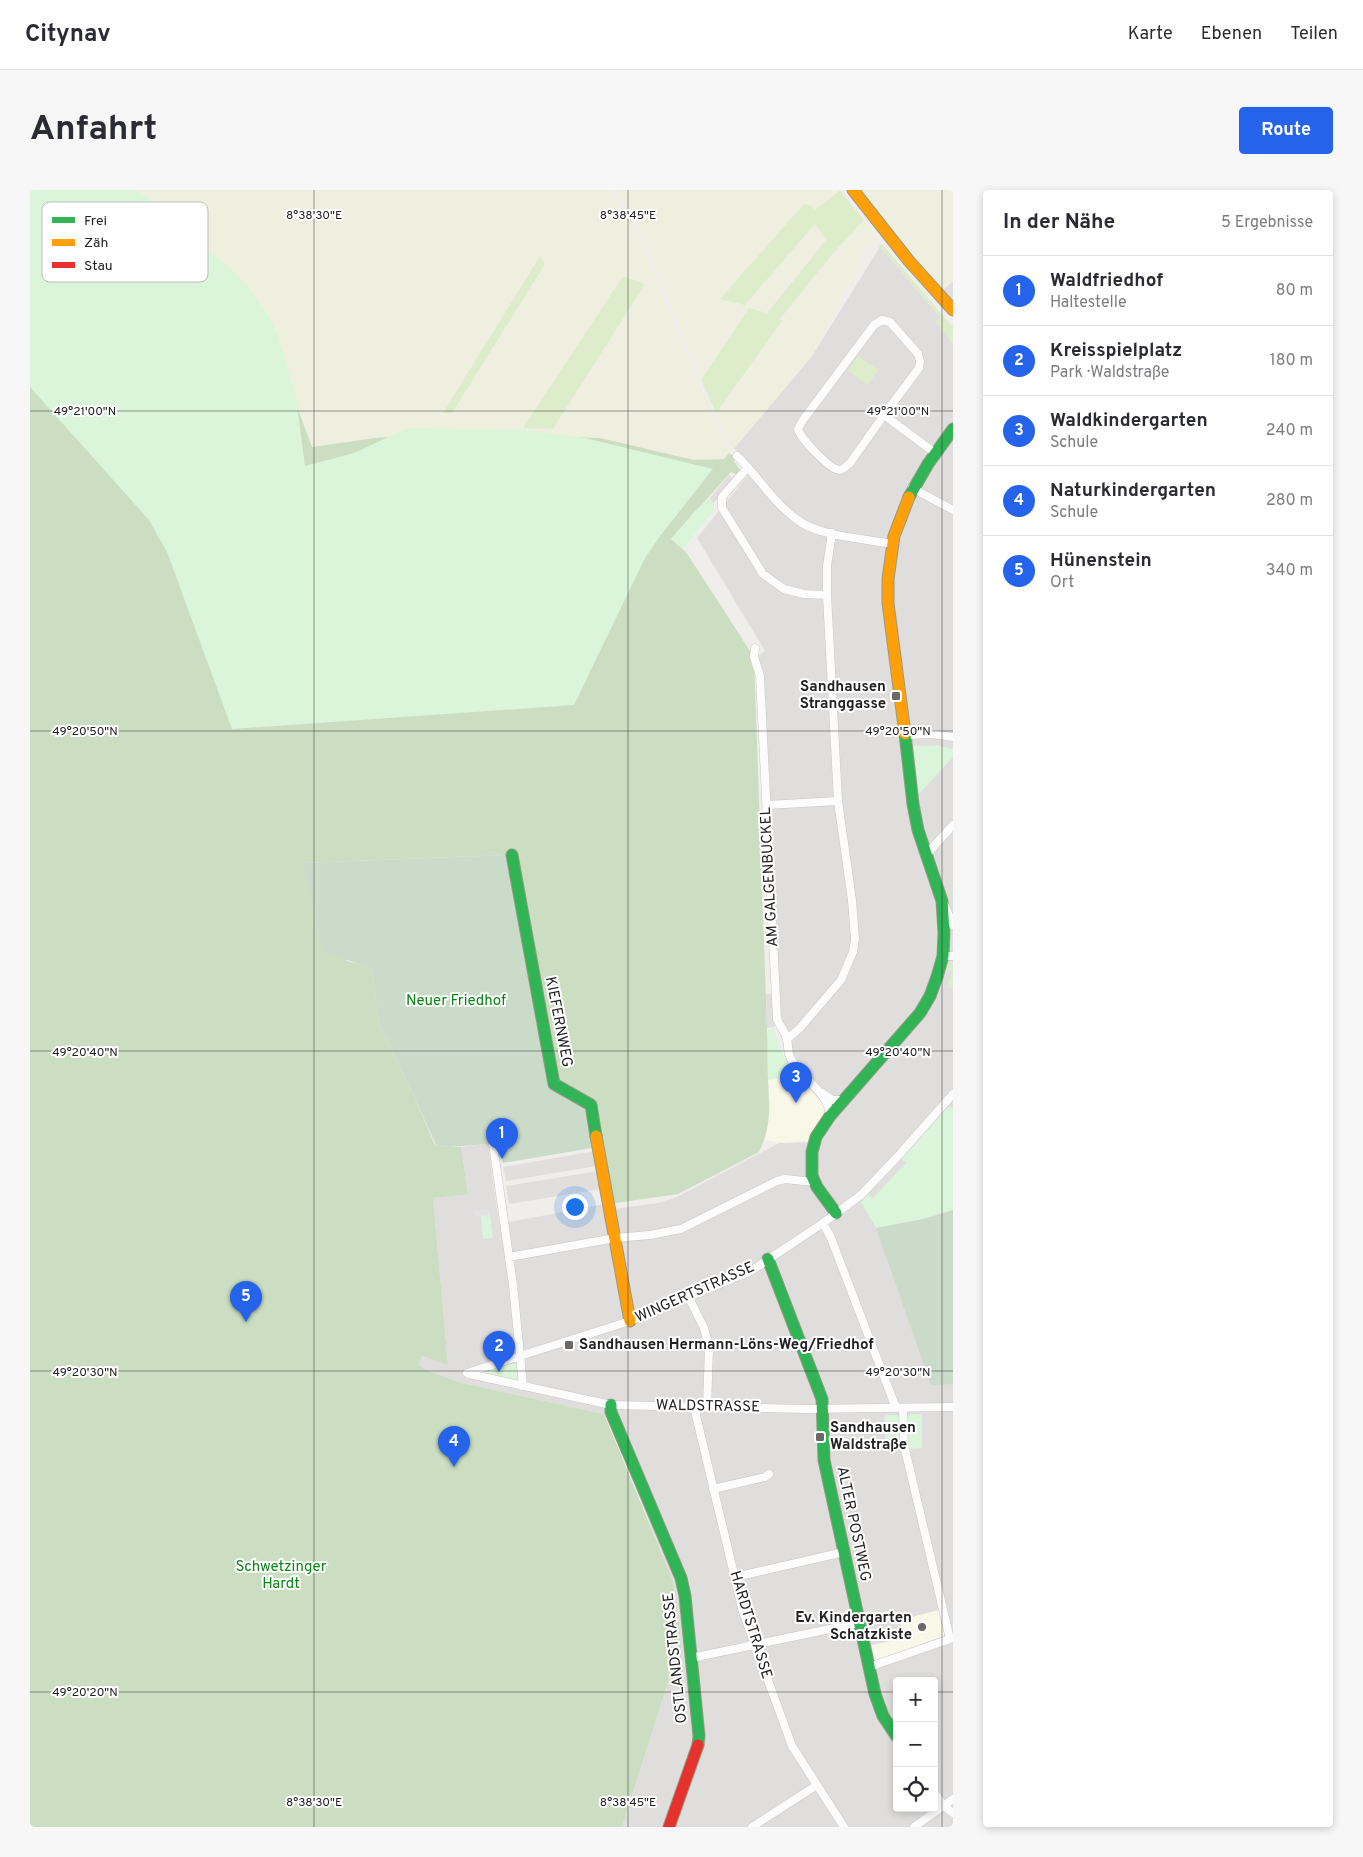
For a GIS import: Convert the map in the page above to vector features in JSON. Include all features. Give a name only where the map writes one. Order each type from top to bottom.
[{"type":"street","points":[[853,190],[920,274],[952,309]]},
{"type":"street","points":[[882,320],[890,322],[918,354],[920,361],[919,368],[884,415],[850,463],[844,469],[839,470],[831,467],[803,439],[798,429],[874,325],[882,320]]},
{"type":"street","points":[[884,415],[936,453]]},
{"type":"street","points":[[953,429],[912,488],[904,504],[892,544],[888,570],[889,610],[913,804],[918,830],[926,855],[942,901],[953,925]]},
{"type":"street","points":[[737,456],[786,511],[802,523],[817,530],[892,544]]},
{"type":"street","points":[[748,467],[721,500],[722,508],[743,544],[763,574],[776,585],[804,594],[827,595]]},
{"type":"street","points":[[912,488],[953,510]]},
{"type":"street","points":[[787,1039],[799,1029],[841,980],[853,952],[854,919],[838,801],[827,595],[827,566],[832,533]]},
{"type":"street","name":"AM GALGENBUCKEL","points":[[755,648],[754,657],[760,676],[777,1019],[787,1039],[790,1058],[796,1068],[820,1092],[833,1100],[845,1100]]},
{"type":"street","points":[[905,735],[932,734],[953,737]]},
{"type":"street","points":[[766,805],[838,801]]},
{"type":"street","points":[[926,855],[953,825]]},
{"type":"street","name":"KIEFERNWEG","points":[[512,855],[554,1084],[591,1105],[630,1321]]},
{"type":"street","points":[[836,1213],[814,1182],[811,1160],[814,1144],[819,1131],[830,1116],[920,1013],[930,996],[948,951],[942,901]]},
{"type":"street","name":"AM GALGENBUCKEL","points":[[820,1092],[828,1105],[830,1116]]},
{"type":"street","name":"WINGERTSTRASSE","points":[[468,1373],[630,1321],[751,1271],[861,1195],[953,1094]]},
{"type":"street","points":[[492,1144],[510,1257],[524,1386]]},
{"type":"street","points":[[510,1257],[614,1238],[650,1235],[681,1229],[777,1181],[785,1179],[814,1182]]},
{"type":"street","points":[[823,1223],[831,1238],[900,1408],[904,1445],[952,1638],[869,1667]]},
{"type":"street","name":"ALTER POSTWEG","points":[[768,1259],[822,1400],[824,1460],[859,1623],[878,1702],[893,1730]]},
{"type":"street","points":[[689,1298],[704,1328],[709,1347],[707,1408]]},
{"type":"street","name":"WALDSTRASSE","points":[[468,1373],[611,1405],[823,1409],[953,1407]]},
{"type":"street","name":"OSTLANDSTRASSE","points":[[611,1405],[611,1412],[681,1578],[685,1596],[699,1736],[698,1749],[669,1827]]},
{"type":"street","name":"HARDTSTRASSE","points":[[694,1407],[744,1612],[754,1645],[792,1746],[844,1827]]},
{"type":"street","points":[[713,1489],[765,1477],[769,1474]]},
{"type":"street","points":[[735,1576],[844,1552]]},
{"type":"street","points":[[691,1658],[859,1623]]},
{"type":"street","points":[[752,1827],[817,1785]]},
{"type":"street","points":[[938,1798],[953,1814]]},
{"type":"street","points":[[914,1827],[953,1799]]},
{"type":"shaded area","points":[[879,247],[901,271],[895,276],[901,283],[894,289],[888,281],[892,276],[884,267],[879,271],[874,264]]},
{"type":"shaded area","points":[[880,247],[953,332],[953,1827],[622,1827],[670,1676],[683,1673],[680,1630],[673,1581],[609,1421],[604,1414],[462,1383],[431,1372],[418,1365],[421,1356],[448,1364],[433,1198],[468,1193],[461,1147],[488,1144],[499,1224],[605,1204],[606,1210],[658,1203],[677,1197],[779,1143],[820,1142],[845,1105],[818,1085],[792,1053],[781,1019],[764,675],[758,656],[765,651],[697,538],[753,469],[734,448],[812,356]]},
{"type":"shaded area","points":[[953,281],[953,303],[941,292]]},
{"type":"shaded area","points":[[911,297],[934,323],[928,328],[918,318],[921,315],[907,299]]},
{"type":"shaded area","points":[[729,475],[734,478],[713,504],[710,498]]},
{"type":"shaded area","points":[[941,739],[953,742],[953,749],[937,745],[920,746],[920,740]]},
{"type":"shaded area","points":[[945,971],[951,972],[945,990],[939,988]]},
{"type":"shaded area","points":[[766,994],[773,994],[775,1027],[767,1028]]},
{"type":"shaded area","points":[[789,1065],[823,1105],[824,1114],[809,1141],[782,1143],[765,1140],[770,1107],[768,1080],[792,1077],[785,1068]]},
{"type":"shaded area","points":[[595,1151],[597,1166],[506,1181],[503,1167]]},
{"type":"shaded area","points":[[901,1159],[906,1163],[873,1198],[868,1194]]},
{"type":"shaded area","points":[[598,1171],[601,1189],[509,1204],[506,1186]]},
{"type":"shaded area","points":[[490,1208],[497,1208],[501,1237],[494,1238]]},
{"type":"shaded area","points":[[489,1209],[490,1215],[475,1217],[474,1211]]},
{"type":"shaded area","points":[[433,1367],[451,1374],[509,1387],[509,1393],[462,1383],[431,1372]]},
{"type":"shaded area","name":"Ev. Kindergarten Schatzkiste","points":[[939,1610],[945,1633],[944,1636],[875,1661],[871,1660],[868,1646],[903,1638],[900,1620]]},
{"type":"green space","name":"Schwetzinger Hardt","points":[[30,190],[47,202],[42,202],[42,282],[158,282],[284,372],[312,447],[375,438],[430,433],[600,438],[694,460],[724,459],[729,453],[735,457],[734,461],[740,470],[737,475],[731,472],[671,539],[686,552],[754,657],[769,1107],[768,1125],[759,1152],[678,1194],[609,1204],[592,1118],[553,1085],[504,855],[303,863],[347,961],[372,968],[379,1024],[435,1145],[461,1147],[468,1194],[433,1198],[448,1365],[422,1356],[418,1365],[431,1372],[462,1383],[604,1414],[673,1581],[680,1630],[683,1673],[670,1676],[622,1827],[30,1827]]},
{"type":"green space","points":[[30,190],[136,190],[154,202],[42,202],[42,282],[208,282],[208,249],[242,280],[267,313],[277,333],[296,397],[305,466],[354,453],[408,428],[525,430],[585,438],[713,469],[645,558],[574,705],[232,729],[167,552],[149,520],[30,387]]},
{"type":"green space","points":[[117,190],[609,190],[626,212],[641,241],[729,453],[724,459],[694,460],[600,438],[430,433],[375,437],[312,447],[284,371],[202,282],[208,282],[208,202],[128,202]]},
{"type":"green space","points":[[613,190],[840,190],[815,210],[745,305],[816,224],[826,240],[766,313],[749,308],[701,380],[638,226]]},
{"type":"green space","points":[[840,190],[864,220],[834,252],[780,319],[782,321],[716,413],[701,380],[749,308],[767,313],[826,240],[815,224],[745,305],[720,299],[804,204],[810,205],[815,210]]},
{"type":"green space","points":[[857,190],[953,190],[953,281],[941,292]]},
{"type":"green space","points":[[864,220],[877,237],[862,251],[860,263],[812,356],[732,451],[716,413],[782,321],[780,320],[834,252]]},
{"type":"green space","points":[[882,244],[953,327],[953,344],[935,322],[940,317],[879,246]]},
{"type":"green space","points":[[540,256],[545,264],[452,413],[443,413]]},
{"type":"green space","points":[[623,276],[645,284],[553,429],[523,428]]},
{"type":"green space","points":[[858,356],[878,370],[868,385],[848,371]]},
{"type":"green space","points":[[710,498],[715,509],[683,549],[671,539],[695,511]]},
{"type":"green space","points":[[937,745],[953,749],[953,757],[919,794],[913,746]]},
{"type":"green space","name":"Neuer Friedhof","points":[[504,855],[513,868],[553,1084],[590,1105],[598,1147],[503,1163],[500,1143],[450,1147],[436,1145],[379,1024],[372,969],[323,951],[303,863]]},
{"type":"green space","points":[[953,961],[953,987],[947,988],[952,972],[946,970],[949,962]]},
{"type":"green space","points":[[768,1030],[774,1030],[789,1065],[785,1068],[793,1077],[768,1080]]},
{"type":"green space","points":[[948,1107],[953,1107],[953,1210],[923,1219],[876,1228],[861,1202],[868,1194],[872,1198],[905,1162],[901,1159]]},
{"type":"green space","points":[[953,1210],[953,1384],[931,1385],[876,1228],[923,1219]]},
{"type":"green space","points":[[490,1215],[493,1238],[483,1239],[481,1216]]},
{"type":"green space","points":[[513,1362],[517,1365],[519,1378],[516,1382],[478,1373]]},
{"type":"green space","points":[[911,1414],[922,1414],[922,1448],[908,1449],[907,1417]]},
{"type":"green space","points":[[885,1415],[897,1415],[900,1417],[900,1445],[896,1445],[897,1449],[885,1449]]},
{"type":"traffic: fast","points":[[909,497],[928,464],[953,429]]},
{"type":"traffic: fast","points":[[836,1213],[817,1187],[812,1176],[812,1152],[816,1137],[830,1116],[920,1013],[930,996],[943,956],[942,901],[918,830],[905,734]]},
{"type":"traffic: fast","points":[[512,855],[554,1084],[591,1105],[596,1136]]},
{"type":"traffic: fast","points":[[768,1259],[822,1399],[824,1460],[875,1694],[883,1716],[893,1731]]},
{"type":"traffic: fast","points":[[611,1405],[611,1412],[681,1578],[685,1596],[699,1736],[698,1745]]},
{"type":"traffic: slow","points":[[853,190],[909,261],[953,310]]},
{"type":"traffic: slow","points":[[905,734],[888,603],[888,579],[894,536],[909,497]]},
{"type":"traffic: slow","points":[[596,1136],[630,1321]]},
{"type":"traffic: jam","points":[[669,1827],[698,1745]]},
{"type":"place","name":"Sandhausen Stranggasse","points":[[896,696]]},
{"type":"place","name":"Waldkindergarten","points":[[796,1103]]},
{"type":"place","name":"Waldfriedhof","points":[[502,1159]]},
{"type":"place","name":"Hünenstein","points":[[246,1322]]},
{"type":"place","name":"Sandhausen Hermann-Löns-Weg/Friedhof","points":[[569,1345]]},
{"type":"place","name":"Kreisspielplatz","points":[[499,1372]]},
{"type":"place","name":"Sandhausen Waldstraße","points":[[820,1437]]},
{"type":"place","name":"Naturkindergarten","points":[[454,1467]]},
{"type":"place","name":"Ev. Kindergarten Schatzkiste","points":[[922,1627]]}]
